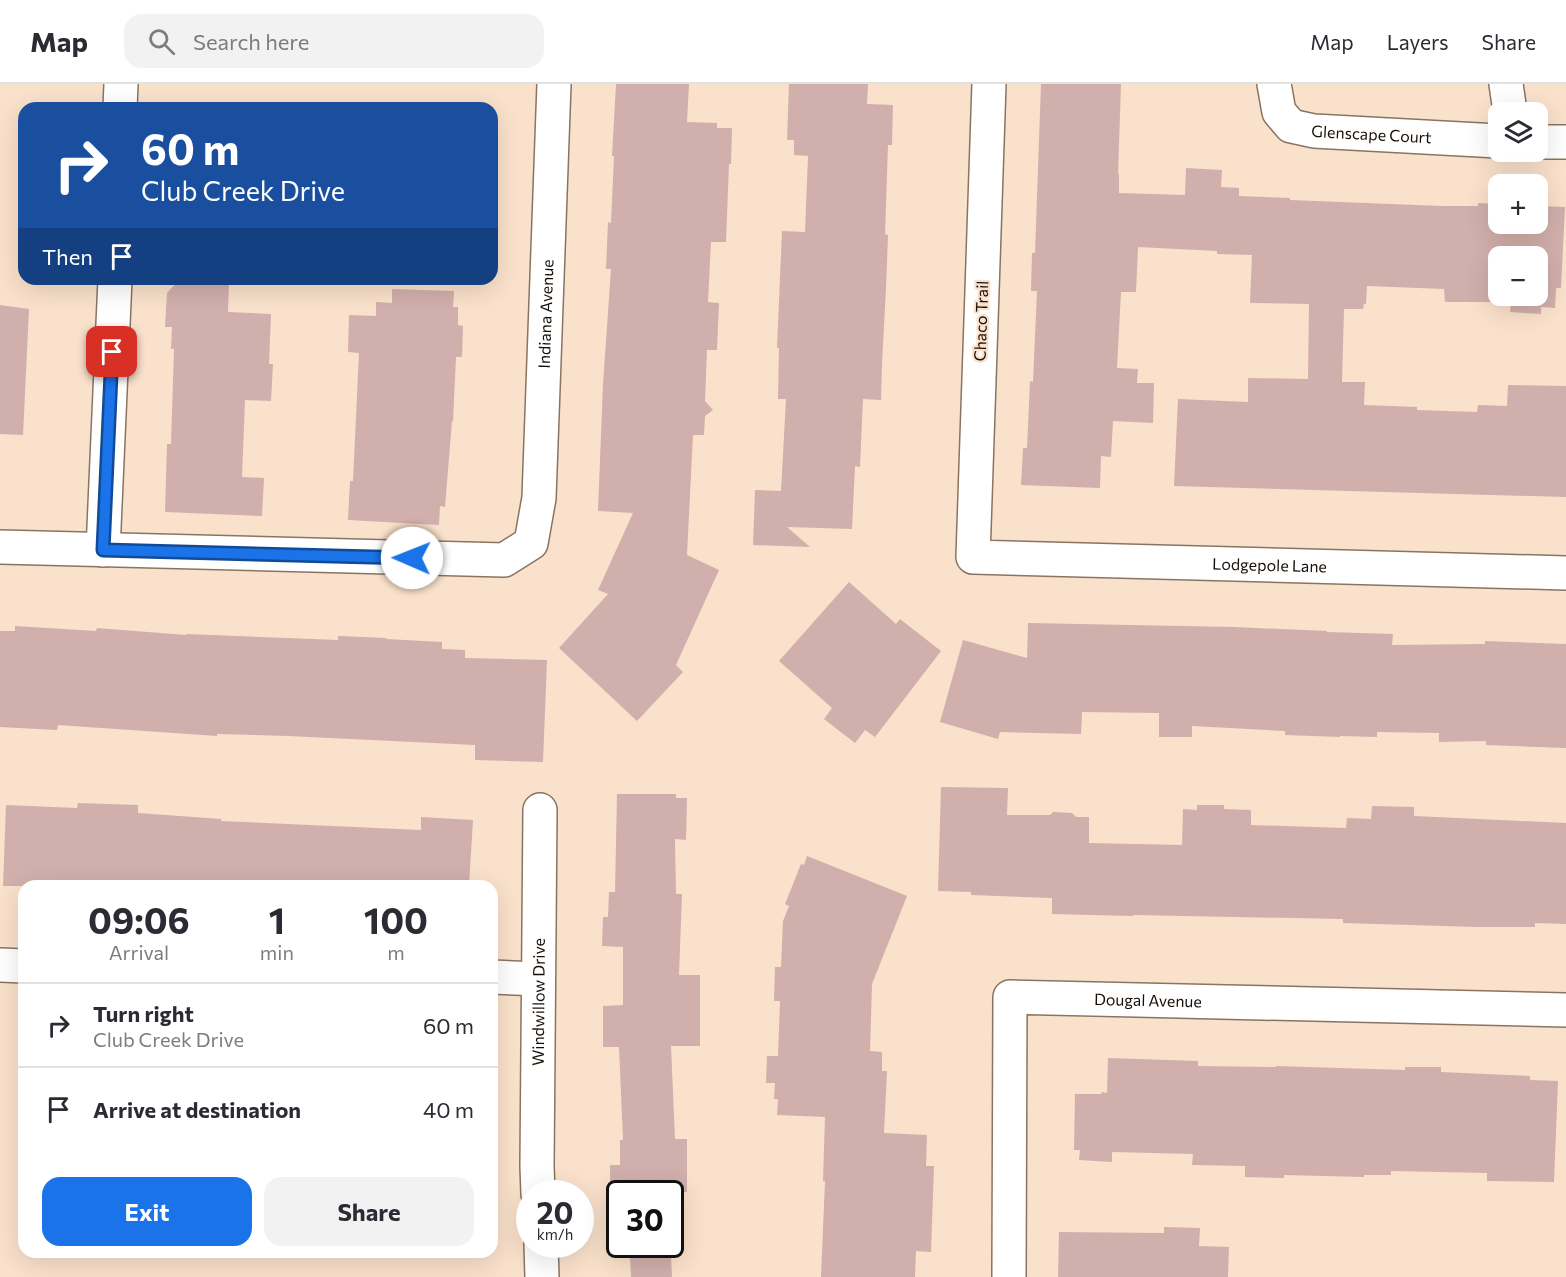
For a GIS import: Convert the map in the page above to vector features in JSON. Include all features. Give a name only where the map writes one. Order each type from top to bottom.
[{"type":"street","points":[[120,102],[121,84]]},
{"type":"street","name":"Indiana Avenue","points":[[103,550],[504,560],[531,543],[539,498],[554,84]]},
{"type":"street","name":"Chaco Trail","points":[[973,557],[989,84]]},
{"type":"street","name":"Glenscape Court","points":[[1274,84],[1279,112],[1291,126],[1314,131],[1488,140]]},
{"type":"street","points":[[1506,84],[1509,102]]},
{"type":"street","points":[[1548,142],[1566,142]]},
{"type":"street","points":[[0,547],[103,550],[115,285]]},
{"type":"street","name":"Lodgepole Lane","points":[[973,557],[1566,573]]},
{"type":"street","name":"Windwillow Drive","points":[[538,1180],[540,810]]},
{"type":"street","points":[[0,965],[18,966]]},
{"type":"street","points":[[498,977],[538,979]]},
{"type":"street","name":"Dougal Avenue","points":[[1009,1277],[1011,997],[1566,1010]]},
{"type":"street","points":[[541,1258],[542,1277]]},
{"type":"building","points":[[616,84],[689,84],[687,122],[717,123],[717,128],[732,128],[726,242],[711,242],[708,302],[719,303],[717,350],[707,350],[705,401],[713,410],[705,416],[704,435],[693,435],[687,555],[719,570],[676,665],[683,672],[637,721],[559,648],[608,594],[598,590],[633,513],[598,511],[603,384],[611,269],[606,269],[608,222],[611,223]]},
{"type":"building","points":[[789,84],[868,84],[867,104],[893,105],[892,145],[888,145],[885,234],[888,235],[881,400],[863,399],[860,467],[855,466],[852,529],[787,527],[810,547],[753,545],[755,490],[781,491],[786,399],[778,399],[779,348],[777,348],[782,231],[805,232],[808,156],[794,155],[794,140],[787,140]]},
{"type":"building","points":[[1041,84],[1121,84],[1119,193],[1185,195],[1186,168],[1222,170],[1221,187],[1239,188],[1239,196],[1442,206],[1478,206],[1478,203],[1488,204],[1488,234],[1548,234],[1548,206],[1565,207],[1561,288],[1556,288],[1555,308],[1541,307],[1541,314],[1510,312],[1511,306],[1548,306],[1548,246],[1488,246],[1488,302],[1445,302],[1444,289],[1367,286],[1366,304],[1363,309],[1344,309],[1342,382],[1365,382],[1364,405],[1477,412],[1478,405],[1507,406],[1508,385],[1566,386],[1566,497],[1174,486],[1178,399],[1248,402],[1248,378],[1308,379],[1309,304],[1250,303],[1252,255],[1138,247],[1136,292],[1121,292],[1117,368],[1138,369],[1137,383],[1154,383],[1153,423],[1113,421],[1111,457],[1101,456],[1100,488],[1021,485],[1023,448],[1027,448],[1030,381],[1033,382],[1037,291],[1031,291],[1032,253],[1035,253]]},
{"type":"building","points":[[174,285],[229,285],[228,312],[271,314],[269,364],[273,364],[271,401],[245,400],[242,477],[264,478],[262,516],[165,512],[167,444],[171,444],[174,349],[171,349],[172,327],[165,327],[167,293]]},
{"type":"building","points":[[392,289],[454,291],[453,307],[458,307],[458,325],[463,326],[462,357],[456,357],[445,507],[440,506],[439,525],[348,520],[350,481],[353,481],[359,353],[348,352],[349,315],[376,316],[376,302],[392,303]]},
{"type":"building","points":[[0,305],[29,309],[23,435],[0,434]]},
{"type":"building","points":[[849,582],[896,624],[900,619],[941,651],[875,737],[865,730],[855,743],[824,719],[832,708],[779,661]]},
{"type":"building","points":[[1028,623],[1234,627],[1393,634],[1392,645],[1485,644],[1485,641],[1566,644],[1566,748],[1486,745],[1486,741],[1439,742],[1439,733],[1377,732],[1377,737],[1340,737],[1285,735],[1285,731],[1192,726],[1192,737],[1159,737],[1159,713],[1082,712],[1081,734],[1000,732],[998,739],[940,722],[963,640],[1027,658]]},
{"type":"building","points":[[15,626],[338,640],[338,636],[386,638],[442,642],[442,649],[465,650],[465,658],[547,660],[543,762],[475,760],[475,745],[288,736],[217,734],[217,736],[58,725],[57,730],[0,727],[0,631],[15,631]]},
{"type":"building","points":[[941,787],[1008,788],[1007,815],[1050,815],[1053,812],[1089,817],[1089,843],[1182,845],[1183,809],[1197,810],[1197,805],[1224,805],[1224,809],[1251,810],[1251,825],[1346,828],[1347,818],[1371,819],[1372,806],[1414,807],[1414,816],[1566,823],[1566,924],[1535,923],[1535,927],[1477,927],[1343,923],[1343,919],[1052,914],[1052,898],[971,895],[971,892],[938,891]]},
{"type":"building","points":[[617,794],[676,794],[676,798],[687,798],[686,840],[675,839],[676,894],[682,894],[679,975],[700,975],[700,1046],[671,1046],[675,1139],[687,1139],[687,1192],[684,1192],[684,1180],[610,1180],[610,1165],[620,1165],[620,1140],[623,1140],[619,1047],[603,1047],[603,1006],[623,1005],[623,947],[602,946],[603,917],[608,917],[609,892],[615,892]]},
{"type":"building","points":[[78,803],[138,805],[138,813],[221,819],[221,821],[421,830],[421,817],[473,820],[469,880],[18,880],[18,886],[3,886],[6,805],[77,808]]},
{"type":"building","points":[[807,856],[907,896],[872,984],[870,1051],[882,1052],[882,1071],[887,1071],[884,1133],[927,1135],[926,1166],[934,1166],[931,1252],[916,1251],[915,1277],[821,1277],[825,1117],[777,1115],[778,1099],[774,1099],[775,1083],[766,1083],[767,1056],[778,1056],[780,1001],[774,1001],[775,967],[781,967],[783,921],[789,906],[785,904],[801,864],[804,865]]},
{"type":"building","points":[[1108,1058],[1198,1061],[1198,1066],[1405,1070],[1405,1067],[1441,1067],[1441,1072],[1530,1076],[1530,1080],[1558,1081],[1554,1182],[1487,1181],[1487,1173],[1391,1171],[1391,1175],[1364,1175],[1364,1177],[1284,1175],[1284,1178],[1245,1177],[1245,1166],[1192,1165],[1193,1154],[1112,1152],[1112,1162],[1079,1160],[1080,1150],[1074,1150],[1075,1094],[1107,1093]]},
{"type":"building","points":[[1164,1227],[1200,1228],[1199,1246],[1229,1247],[1228,1277],[1058,1277],[1059,1232],[1164,1233]]},
{"type":"building","points":[[630,1258],[671,1258],[672,1277],[631,1277]]},
{"type":"route","points":[[112,352],[103,550],[412,558]]}]
